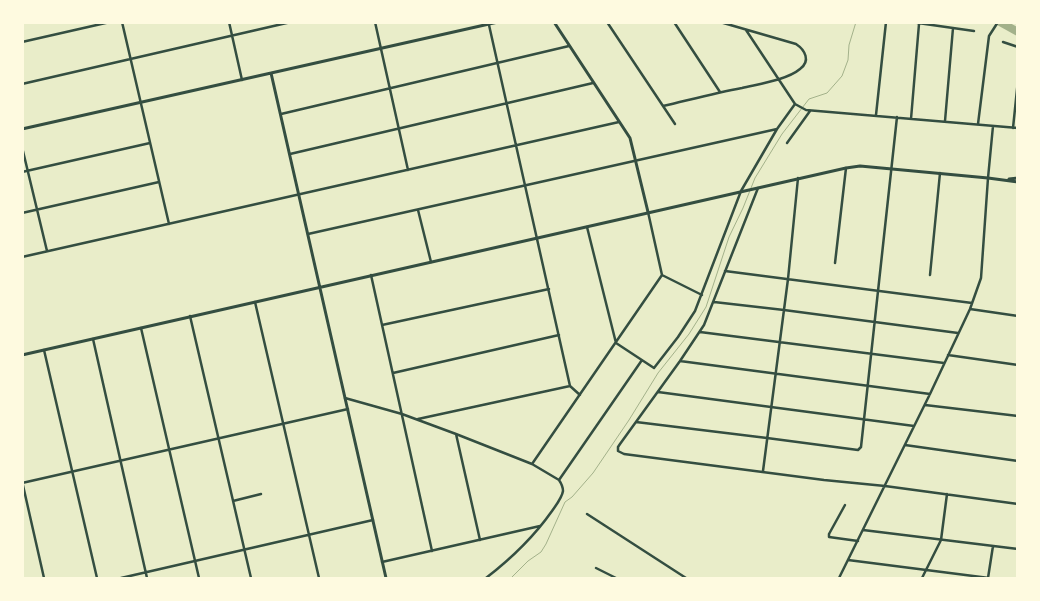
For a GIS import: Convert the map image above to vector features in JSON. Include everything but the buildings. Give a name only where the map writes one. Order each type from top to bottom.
[{"type":"street","points":[[22,42],[110,22]]},
{"type":"street","points":[[122,22],[169,224]]},
{"type":"street","points":[[229,22],[242,80]]},
{"type":"street","points":[[22,84],[292,22]]},
{"type":"street","points":[[375,22],[408,170]]},
{"type":"street","points":[[22,129],[498,22]]},
{"type":"street","points":[[532,464],[662,275],[630,138],[554,22]]},
{"type":"street","points":[[607,22],[675,124]]},
{"type":"street","points":[[674,22],[721,92]]},
{"type":"street","points":[[663,106],[779,79],[803,67],[806,60],[805,53],[799,46],[720,22]]},
{"type":"street","points":[[876,116],[886,22]]},
{"type":"street","points":[[911,22],[974,31]]},
{"type":"street","points":[[978,124],[989,36],[998,22]]},
{"type":"street","points":[[911,118],[919,24]]},
{"type":"street","points":[[489,25],[570,386],[580,395]]},
{"type":"street","points":[[945,122],[953,28]]},
{"type":"street","points":[[746,30],[795,104],[808,111],[1018,128]]},
{"type":"street","points":[[1003,42],[1018,48]]},
{"type":"street","points":[[281,114],[569,46]]},
{"type":"street","points":[[272,73],[386,578]]},
{"type":"street","points":[[1013,128],[1018,80]]},
{"type":"street","points":[[290,154],[593,83]]},
{"type":"street","points":[[587,226],[616,343],[654,368],[678,338],[695,311],[716,254],[743,191],[778,129],[795,104]]},
{"type":"street","points":[[788,143],[808,111]]},
{"type":"street","points":[[636,422],[858,450],[861,447],[897,117]]},
{"type":"street","points":[[22,257],[620,122]]},
{"type":"street","points":[[839,578],[925,405],[970,309],[981,278],[988,178],[994,126]]},
{"type":"street","points":[[308,234],[778,129]]},
{"type":"street","points":[[22,172],[150,143]]},
{"type":"street","points":[[22,147],[47,251]]},
{"type":"street","points":[[22,354],[846,168],[860,166],[1018,180]]},
{"type":"street","points":[[835,263],[846,168]]},
{"type":"street","points":[[930,274],[940,173]]},
{"type":"street","points":[[763,471],[788,279],[798,178]]},
{"type":"street","points":[[22,213],[159,182]]},
{"type":"street","points":[[757,188],[704,325],[620,444],[618,451],[624,454],[1018,504]]},
{"type":"street","points":[[418,210],[432,262]]},
{"type":"street","points":[[725,271],[972,303]]},
{"type":"street","points":[[371,275],[432,551]]},
{"type":"street","points":[[662,275],[702,296]]},
{"type":"street","points":[[382,325],[549,289]]},
{"type":"street","points":[[256,302],[319,578]]},
{"type":"street","points":[[714,302],[958,333]]},
{"type":"street","points":[[970,309],[1018,316]]},
{"type":"street","points":[[190,316],[251,578]]},
{"type":"street","points":[[141,328],[199,578]]},
{"type":"street","points":[[700,332],[944,363]]},
{"type":"street","points":[[393,373],[559,336]]},
{"type":"street","points":[[93,339],[146,578]]},
{"type":"street","points":[[44,350],[97,578]]},
{"type":"street","points":[[948,355],[1018,365]]},
{"type":"street","points":[[559,480],[642,360]]},
{"type":"street","points":[[680,361],[930,394]]},
{"type":"street","points":[[417,420],[570,386]]},
{"type":"street","points":[[658,392],[914,426]]},
{"type":"street","points":[[345,398],[402,414],[456,434],[532,464],[559,480],[563,490],[560,500],[542,526],[510,559],[486,578]]},
{"type":"street","points":[[925,405],[1018,416]]},
{"type":"street","points":[[44,578],[23,482],[348,409]]},
{"type":"street","points":[[456,434],[480,540]]},
{"type":"street","points":[[905,445],[1018,461]]},
{"type":"street","points":[[233,502],[261,494]]},
{"type":"street","points":[[922,578],[941,540],[947,494]]},
{"type":"street","points":[[845,505],[829,537],[858,541]]},
{"type":"street","points":[[587,514],[686,578]]},
{"type":"street","points":[[121,578],[373,520]]},
{"type":"street","points":[[382,562],[542,526]]},
{"type":"street","points":[[863,530],[1018,550]]},
{"type":"street","points":[[848,560],[989,578],[994,546]]},
{"type":"street","points":[[596,568],[616,578]]},
{"type":"street","points":[[953,578],[954,574]]},
{"type":"waterway","points":[[511,578],[528,561],[541,552],[565,502],[572,497],[593,473],[658,373],[689,334],[706,307],[729,237],[755,178],[782,134],[809,99],[827,93],[842,76],[848,60],[849,45],[856,22]]},
{"type":"waterway","points":[[1000,22],[1018,32]]}]
